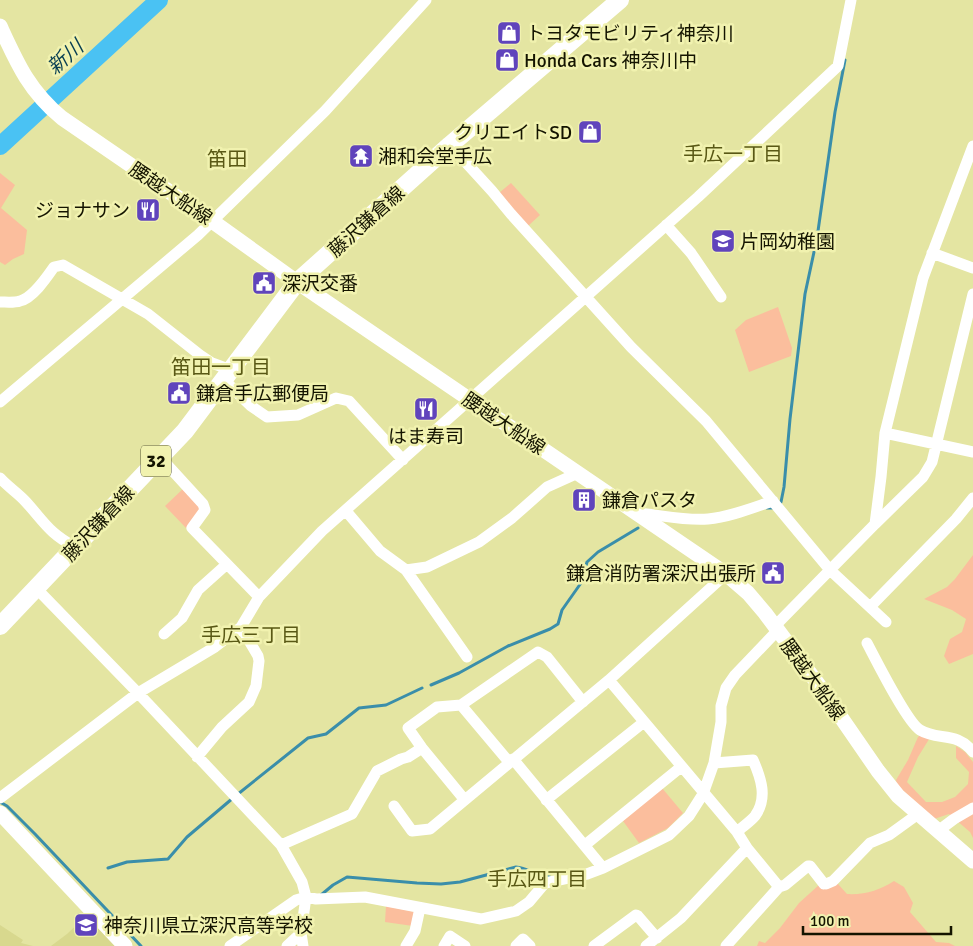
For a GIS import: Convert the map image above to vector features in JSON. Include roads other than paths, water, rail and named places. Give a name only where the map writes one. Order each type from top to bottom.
[{"type":"main road","name":"藤沢鎌倉線","points":[[0,626],[184,431],[297,282],[450,145],[620,0]]},
{"type":"main road","name":"腰越大船線","points":[[0,26],[19,69],[52,110],[297,282],[726,574],[748,593],[776,628],[898,796],[973,861]]},
{"type":"main road","points":[[0,813],[126,946]]},
{"type":"street","points":[[0,402],[198,235],[325,111],[426,0]]},
{"type":"street","points":[[0,798],[138,693],[215,647],[241,628],[259,598],[322,531],[586,298],[838,66],[851,0]]},
{"type":"street","points":[[450,145],[631,347],[706,422],[830,570],[886,622]]},
{"type":"street","points":[[874,524],[885,433],[920,287],[973,146]]},
{"type":"street","points":[[666,225],[690,253],[721,297]]},
{"type":"street","points":[[932,253],[973,268]]},
{"type":"street","points":[[0,302],[20,302],[26,299],[37,289],[54,267],[60,265],[78,273],[148,314],[227,375],[251,406],[267,417],[298,415],[336,398],[349,401],[403,460]]},
{"type":"street","points":[[230,946],[296,900],[306,897],[316,899],[365,897],[481,919],[516,910],[528,902],[545,883],[587,874],[603,868],[669,835],[689,816],[703,794],[714,763],[721,722],[721,706],[726,688],[735,675],[830,570],[928,472],[937,444],[973,294]]},
{"type":"street","points":[[885,433],[973,452]]},
{"type":"street","points":[[160,457],[203,504],[205,510],[192,528],[259,598]]},
{"type":"street","points":[[406,570],[428,567],[480,542],[512,518],[546,487],[578,473]]},
{"type":"street","points":[[0,478],[25,500],[49,530],[75,547]]},
{"type":"street","points":[[870,607],[956,519],[973,498]]},
{"type":"street","points":[[636,512],[709,519],[734,514],[773,501]]},
{"type":"street","points":[[346,511],[380,551],[406,570],[467,657]]},
{"type":"street","points":[[164,634],[182,618],[198,590],[228,564]]},
{"type":"street","points":[[394,806],[412,831],[430,829],[583,702],[726,574]]},
{"type":"street","points":[[36,588],[281,845],[302,882],[306,897],[301,932],[303,946]]},
{"type":"street","points":[[198,757],[222,727],[249,702],[252,696],[259,661],[258,656],[241,628]]},
{"type":"street","points":[[867,643],[908,715],[920,730],[962,741],[973,752]]},
{"type":"street","points":[[464,799],[408,728],[437,707],[461,705],[538,652],[546,658],[583,702]]},
{"type":"street","points":[[608,680],[737,832],[747,848],[779,887]]},
{"type":"street","points":[[461,705],[546,800],[603,868]]},
{"type":"street","points":[[546,800],[644,722]]},
{"type":"street","points":[[281,845],[352,814],[377,771],[408,757],[422,748]]},
{"type":"street","points":[[714,763],[753,760],[763,784],[760,804],[755,816],[737,832]]},
{"type":"street","points":[[585,846],[681,767]]},
{"type":"street","points":[[938,831],[973,808]]},
{"type":"street","points":[[726,946],[779,887],[785,885],[808,866],[825,884],[833,881],[870,843],[889,835],[918,814]]},
{"type":"street","points":[[646,946],[681,918],[747,848]]},
{"type":"street","points":[[406,946],[415,931],[420,908]]},
{"type":"street","points":[[594,946],[636,915],[657,938]]},
{"type":"street","points":[[287,946],[301,932]]},
{"type":"street","points":[[444,946],[450,936],[465,946]]},
{"type":"street","points":[[516,946],[523,940],[530,946]]},
{"type":"waterway","name":"新川","points":[[0,146],[159,0]]},
{"type":"waterway","points":[[767,508],[774,508],[781,502],[784,487],[805,294],[817,238],[835,112],[845,60]]},
{"type":"waterway","points":[[431,685],[459,673],[508,646],[558,624],[562,610],[581,583],[587,562],[598,552],[638,528]]},
{"type":"waterway","points":[[238,794],[308,738],[326,734],[359,708],[386,705],[422,688]]},
{"type":"waterway","points":[[108,868],[127,862],[168,859],[187,837],[233,798]]},
{"type":"waterway","points":[[0,802],[7,806],[35,834],[141,946]]},
{"type":"waterway","points":[[321,895],[347,877],[441,884],[460,882],[516,867],[550,877]]},
{"type":"place","name":"トヨタモビリティ神奈川","points":[[509,33]]},
{"type":"place","name":"Honda Cars 神奈川中","points":[[507,60]]},
{"type":"place","name":"クリエイトSD","points":[[590,132]]},
{"type":"place","name":"湘和会堂手広","points":[[361,156]]},
{"type":"place","name":"ジョナサン","points":[[148,210]]},
{"type":"place","name":"片岡幼稚園","points":[[723,241]]},
{"type":"place","name":"深沢交番","points":[[264,283]]},
{"type":"place","name":"鎌倉手広郵便局","points":[[179,393]]},
{"type":"place","name":"はま寿司","points":[[426,409]]},
{"type":"place","name":"鎌倉パスタ","points":[[584,500]]},
{"type":"place","name":"鎌倉消防署深沢出張所","points":[[773,573]]},
{"type":"place","name":"神奈川県立深沢高等学校","points":[[86,925]]},
{"type":"district","name":"手広一丁目","points":[[733,154]]},
{"type":"district","name":"笛田","points":[[227,159]]},
{"type":"district","name":"笛田一丁目","points":[[221,367]]},
{"type":"district","name":"手広三丁目","points":[[251,635]]},
{"type":"district","name":"手広四丁目","points":[[537,879]]}]
